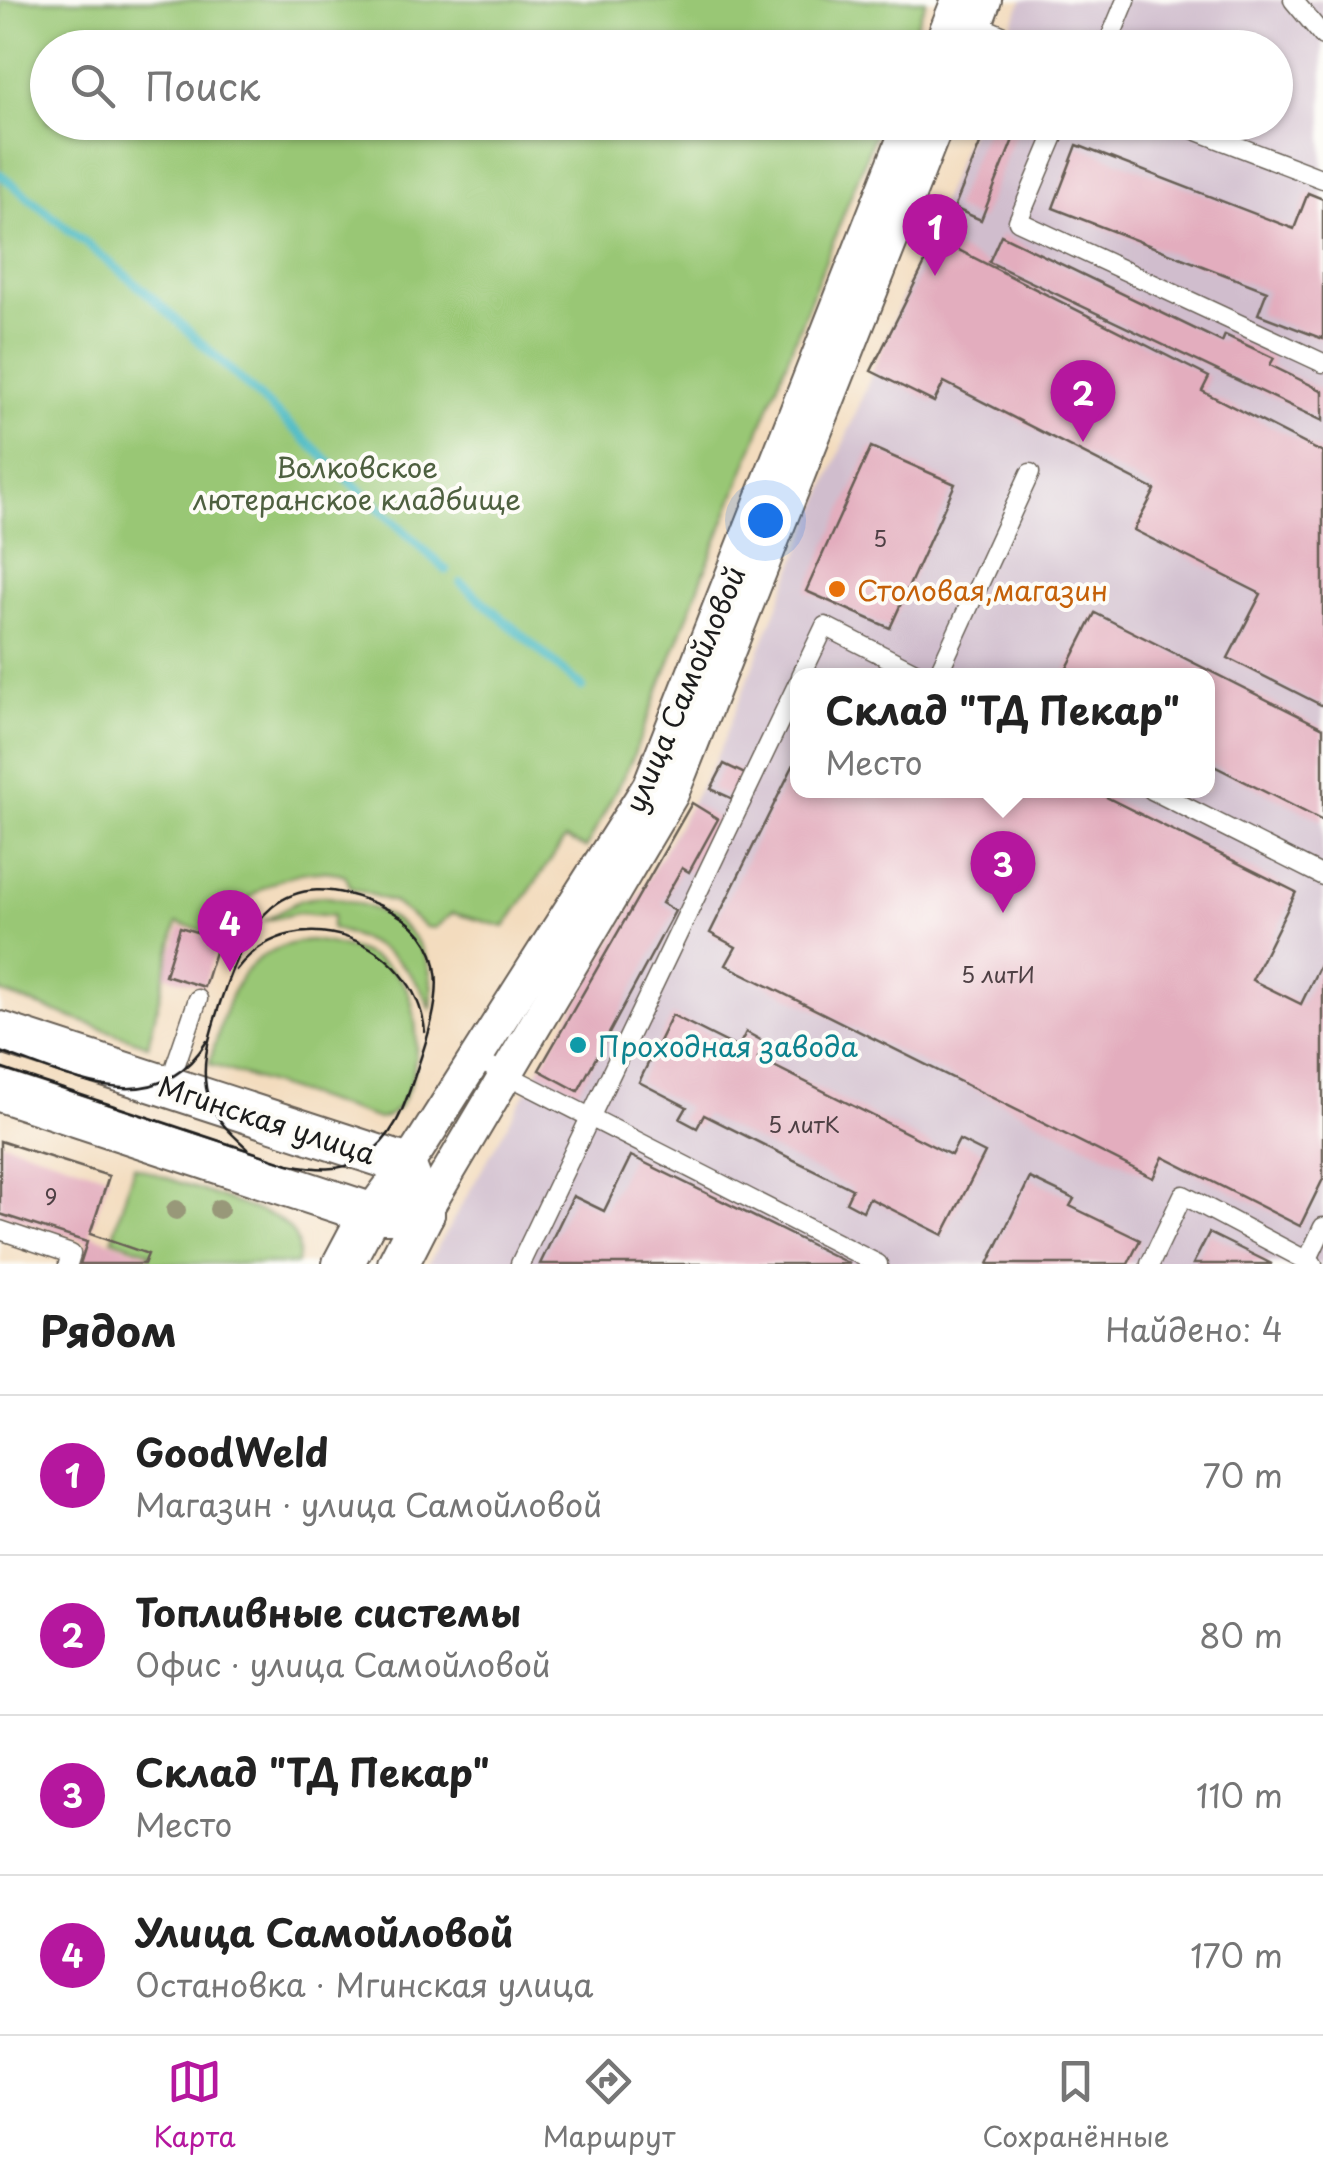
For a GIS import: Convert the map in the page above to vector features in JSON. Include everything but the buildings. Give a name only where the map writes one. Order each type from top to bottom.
[{"type":"street","name":"улица Самойловой","points":[[343,1264],[370,1213],[476,1060],[649,786],[903,140]]},
{"type":"street","name":"улица Самойловой","points":[[398,1264],[424,1213],[672,794],[931,140]]},
{"type":"street","name":"Мгинская улица","points":[[0,1032],[405,1164],[424,1213],[370,1213],[0,1091]]},
{"type":"lane","points":[[1114,30],[1126,0]]},
{"type":"lane","points":[[1293,0],[1323,36]]},
{"type":"lane","points":[[968,17],[995,30]]},
{"type":"lane","points":[[1052,140],[1018,220],[1323,363]]},
{"type":"lane","points":[[1221,140],[1323,179]]},
{"type":"lane","points":[[942,668],[1030,472]]},
{"type":"lane","points":[[805,668],[825,626],[907,668]]},
{"type":"lane","points":[[520,1264],[790,700]]},
{"type":"lane","points":[[1168,798],[1323,876]]},
{"type":"lane","points":[[168,1087],[198,999]]},
{"type":"lane","points":[[476,1060],[591,1122],[878,1264]]},
{"type":"lane","points":[[1150,1264],[1183,1196],[1310,1262],[1323,1227]]},
{"type":"lane","points":[[0,1230],[71,1254],[68,1264]]},
{"type":"shaded area","points":[[1022,0],[1323,0],[1323,1264],[428,1264],[715,761],[966,140],[1293,140],[1293,30],[1010,30]]},
{"type":"green space","name":"Волковское лютеранское кладбище","points":[[0,0],[926,0],[915,30],[30,30],[30,140],[872,140],[632,759],[586,848],[565,839],[505,927],[452,913],[435,928],[426,927],[393,902],[351,888],[345,875],[327,871],[291,876],[256,893],[230,920],[222,936],[177,923],[148,1045],[0,992]]},
{"type":"green space","points":[[322,896],[369,907],[405,928],[427,962],[431,1010],[403,966],[364,940],[331,928],[333,916],[298,913],[264,921],[300,900]]},
{"type":"green space","points":[[310,940],[372,957],[402,981],[409,995],[416,1036],[411,1080],[393,1112],[379,1119],[209,1064],[229,1000],[249,967],[284,946]]},
{"type":"green space","points":[[134,1166],[275,1217],[295,1237],[297,1264],[147,1264],[150,1252],[112,1239]]},
{"type":"waterway","points":[[0,174],[146,292],[446,570]]},
{"type":"waterway","points":[[461,583],[582,687]]},
{"type":"tram line","points":[[0,1068],[289,1164],[327,1168],[355,1163],[384,1140],[398,1119],[432,1021],[436,998],[432,956],[423,937],[406,920],[346,894],[317,890],[292,895],[272,907],[256,925],[230,975],[205,1066],[213,1109],[248,1149]]},
{"type":"tram line","points":[[236,970],[261,947],[289,935],[320,932],[350,938],[377,953],[400,974],[417,1000],[425,1032]]},
{"type":"tram line","points":[[0,1052],[83,1081],[138,1088],[163,1082],[186,1067],[207,1041]]},
{"type":"place","name":"GoodWeld","points":[[935,276]]},
{"type":"place","name":"Топливные системы","points":[[1083,442]]},
{"type":"place","name":"Столовая,магазин","points":[[837,589]]},
{"type":"place","name":"Склад \"ТД Пекар\"","points":[[1003,913]]},
{"type":"place","name":"Улица Самойловой","points":[[230,972]]},
{"type":"place","name":"Проходная завода","points":[[578,1045]]}]
